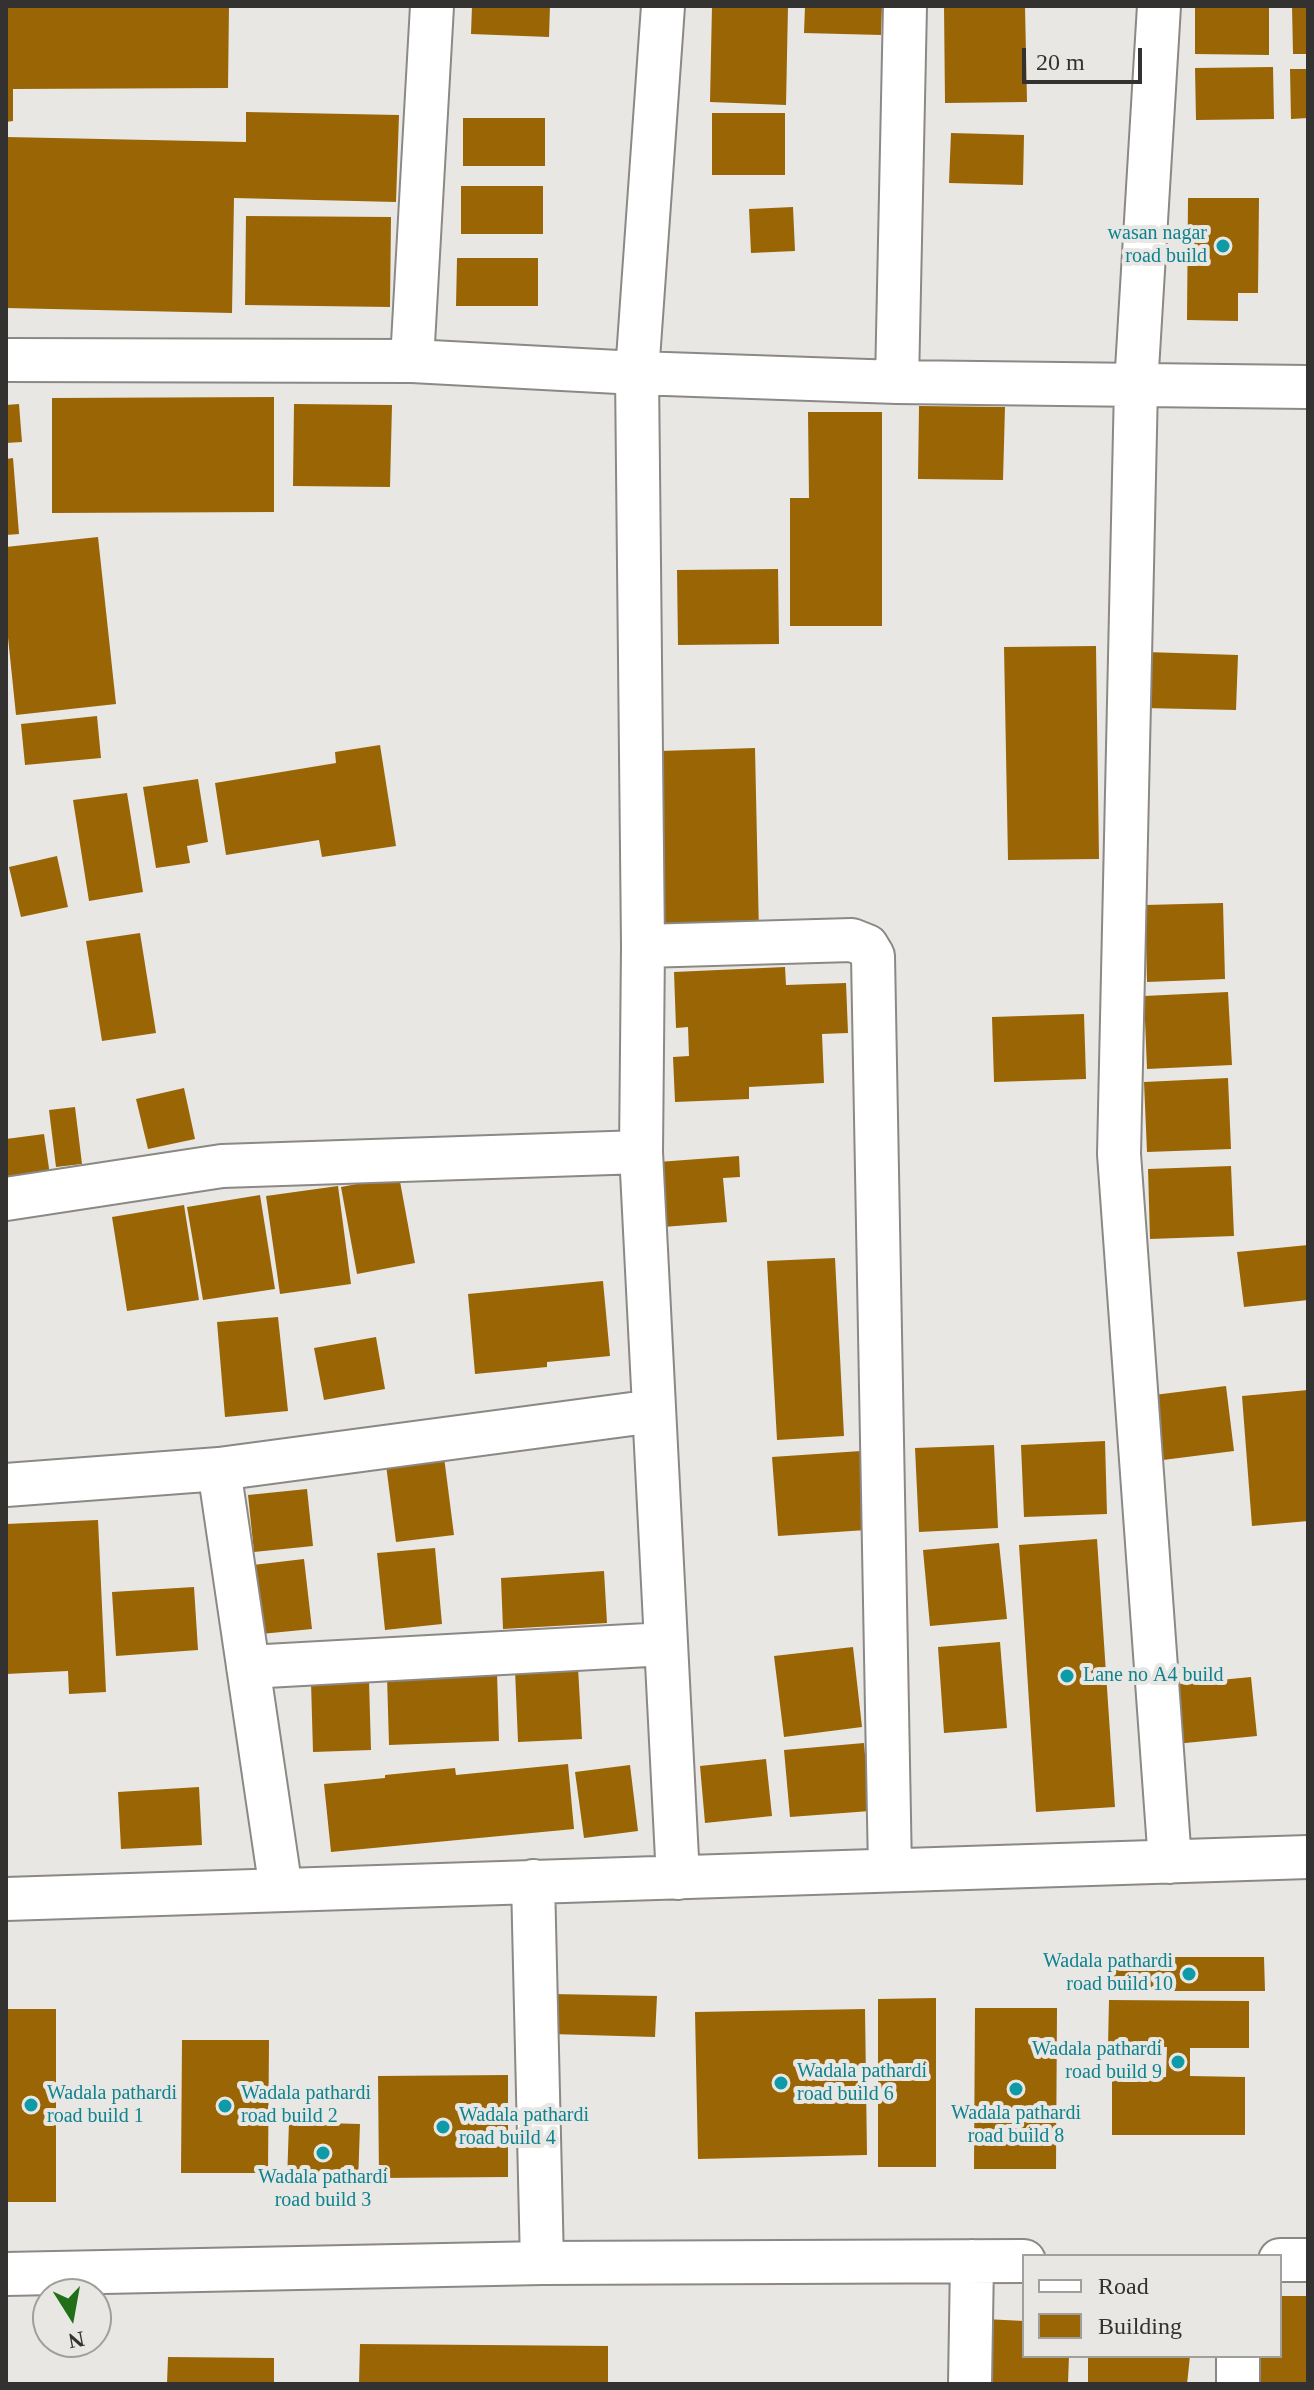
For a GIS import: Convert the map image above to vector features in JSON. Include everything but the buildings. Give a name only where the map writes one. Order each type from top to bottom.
[{"type":"street","points":[[412,361],[432,6]]},
{"type":"street","points":[[663,6],[637,373],[643,946],[641,1152],[678,1878]]},
{"type":"street","points":[[897,382],[905,6]]},
{"type":"street","points":[[1159,6],[1136,386],[1119,1154],[1170,1862]]},
{"type":"street","points":[[6,360],[412,361],[897,382],[1308,387]]},
{"type":"street","points":[[643,946],[852,940],[867,946],[873,956],[890,1870]]},
{"type":"street","points":[[6,1199],[222,1166],[641,1152]]},
{"type":"street","points":[[6,1485],[219,1469],[654,1411]]},
{"type":"street","points":[[219,1469],[281,1890]]},
{"type":"street","points":[[248,1667],[666,1644]]},
{"type":"street","points":[[6,1899],[1308,1857]]},
{"type":"street","points":[[533,1881],[542,2263]]},
{"type":"street","points":[[1282,2260],[1308,2260]]},
{"type":"street","points":[[970,2384],[972,2261]]},
{"type":"street","points":[[6,2274],[542,2263],[1022,2261]]},
{"type":"street","points":[[1238,2358],[1238,2384]]},
{"type":"place","name":"wasan nagar road build","points":[[1223,246]]},
{"type":"place","name":"Lane no A4 build","points":[[1067,1676]]},
{"type":"place","name":"Wadala pathardi road build 10","points":[[1189,1974]]},
{"type":"place","name":"Wadala pathardi road build 9","points":[[1178,2062]]},
{"type":"place","name":"Wadala pathardi road build 6","points":[[781,2083]]},
{"type":"place","name":"Wadala pathardi road build 8","points":[[1016,2089]]},
{"type":"place","name":"Wadala pathardi road build 1","points":[[31,2105]]},
{"type":"place","name":"Wadala pathardi road build 2","points":[[225,2106]]},
{"type":"place","name":"Wadala pathardi road build 4","points":[[443,2127]]},
{"type":"place","name":"Wadala pathardi road build 3","points":[[323,2153]]}]
